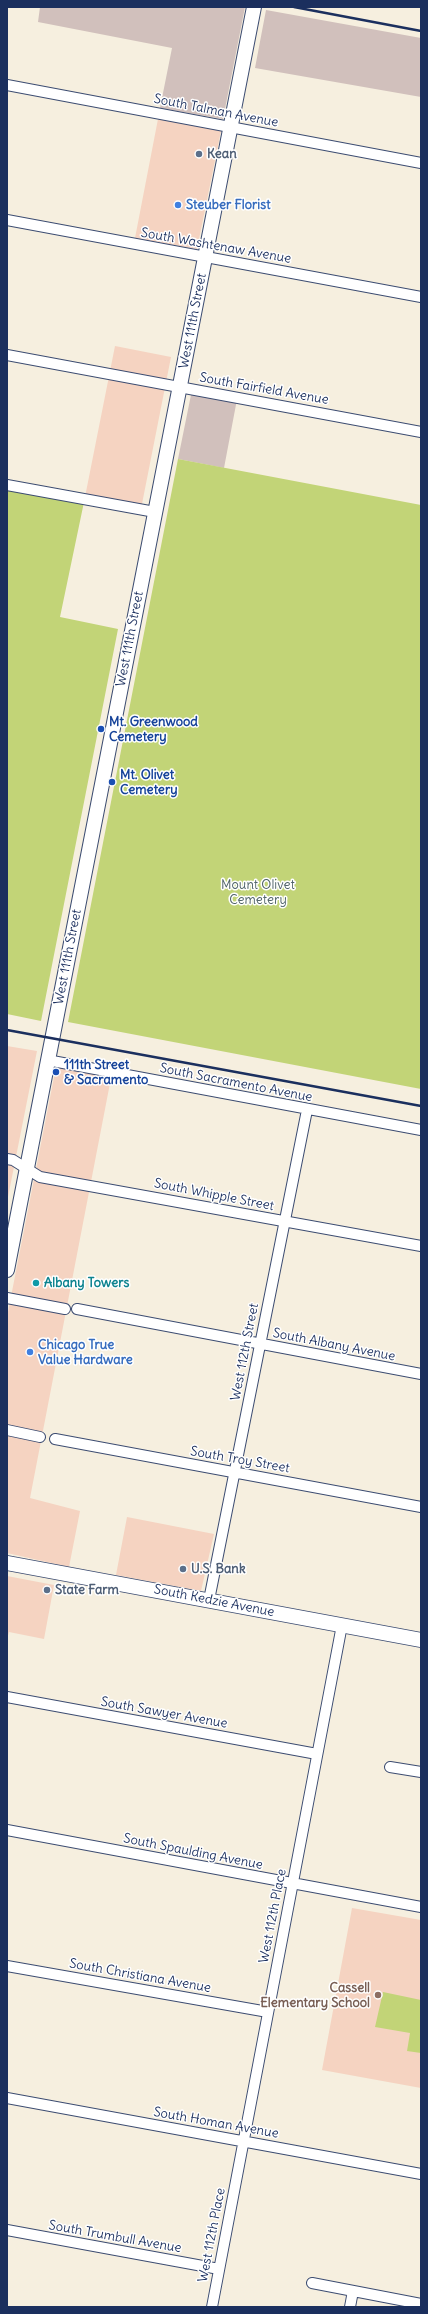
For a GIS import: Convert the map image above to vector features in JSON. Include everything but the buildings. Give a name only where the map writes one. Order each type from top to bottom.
[{"type":"main road","name":"West 111th Street","points":[[7,1270],[254,7]]},
{"type":"main road","name":"South Kedzie Avenue","points":[[7,1563],[421,1640]]},
{"type":"street","name":"South Talman Avenue","points":[[7,85],[421,162]]},
{"type":"street","name":"South Washtenaw Avenue","points":[[7,220],[421,297]]},
{"type":"street","name":"South Fairfield Avenue","points":[[7,355],[421,432]]},
{"type":"street","points":[[7,485],[155,512]]},
{"type":"street","name":"South Sacramento Avenue","points":[[47,1060],[307,1110],[421,1130]]},
{"type":"street","name":"West 112th Street","points":[[209,1600],[307,1110]]},
{"type":"street","name":"South Whipple Street","points":[[7,1159],[13,1160],[40,1177],[421,1246]]},
{"type":"street","points":[[7,1298],[65,1309]]},
{"type":"street","name":"South Albany Avenue","points":[[77,1309],[421,1374]]},
{"type":"street","points":[[7,1430],[40,1436]]},
{"type":"street","name":"South Troy Street","points":[[55,1439],[421,1506]]},
{"type":"street","name":"West 112th Place","points":[[212,2307],[342,1625]]},
{"type":"street","name":"South Sawyer Avenue","points":[[7,1697],[317,1754]]},
{"type":"street","points":[[390,1767],[421,1772]]},
{"type":"street","name":"South Spaulding Avenue","points":[[7,1830],[421,1907]]},
{"type":"street","name":"South Christiana Avenue","points":[[7,1966],[268,2012]]},
{"type":"street","name":"South Homan Avenue","points":[[7,2098],[421,2174]]},
{"type":"street","name":"South Trumbull Avenue","points":[[7,2230],[219,2269]]},
{"type":"street","points":[[312,2283],[421,2304]]},
{"type":"street","points":[[350,2307],[353,2291]]},
{"type":"shaded area","points":[[40,7],[245,7],[223,119],[160,108],[172,48],[38,22]]},
{"type":"shaded area","points":[[266,10],[421,38],[421,97],[255,68]]},
{"type":"shaded area","points":[[158,119],[221,131],[197,249],[135,238]]},
{"type":"shaded area","points":[[115,346],[171,357],[140,514],[84,502]]},
{"type":"shaded area","points":[[193,385],[238,394],[224,468],[178,459]]},
{"type":"shaded area","points":[[7,1046],[37,1051],[7,1202]]},
{"type":"shaded area","points":[[56,1067],[111,1078],[30,1498],[80,1511],[69,1567],[7,1553],[7,1317]]},
{"type":"shaded area","points":[[127,1517],[214,1534],[201,1591],[116,1575]]},
{"type":"shaded area","points":[[7,1576],[54,1585],[44,1639],[9,1632],[7,1639]]},
{"type":"shaded area","name":"Cassell Elementary School","points":[[352,1908],[421,1920],[421,2088],[322,2070]]},
{"type":"green space","name":"Mount Olivet Cemetery","points":[[178,459],[421,505],[421,1089],[68,1022]]},
{"type":"green space","points":[[7,488],[84,502],[60,617],[118,629],[41,1021],[7,1014]]},
{"type":"green space","points":[[383,1992],[421,2000],[421,2053],[407,2051],[410,2033],[375,2027]]},
{"type":"railway","points":[[294,7],[421,31]]},
{"type":"railway","points":[[7,1030],[421,1106]]},
{"type":"place","name":"Kean","points":[[199,154]]},
{"type":"place","name":"Steuber Florist","points":[[178,205]]},
{"type":"place","name":"Mt. Greenwood Cemetery","points":[[101,729]]},
{"type":"place","name":"Mt. Olivet Cemetery","points":[[112,782]]},
{"type":"place","name":"111th Street & Sacramento","points":[[56,1072]]},
{"type":"place","name":"Albany Towers","points":[[36,1283]]},
{"type":"place","name":"Chicago True Value Hardware","points":[[30,1352]]},
{"type":"place","name":"U.S. Bank","points":[[183,1569]]},
{"type":"place","name":"State Farm","points":[[47,1590]]},
{"type":"place","name":"Cassell Elementary School","points":[[378,1995]]}]
